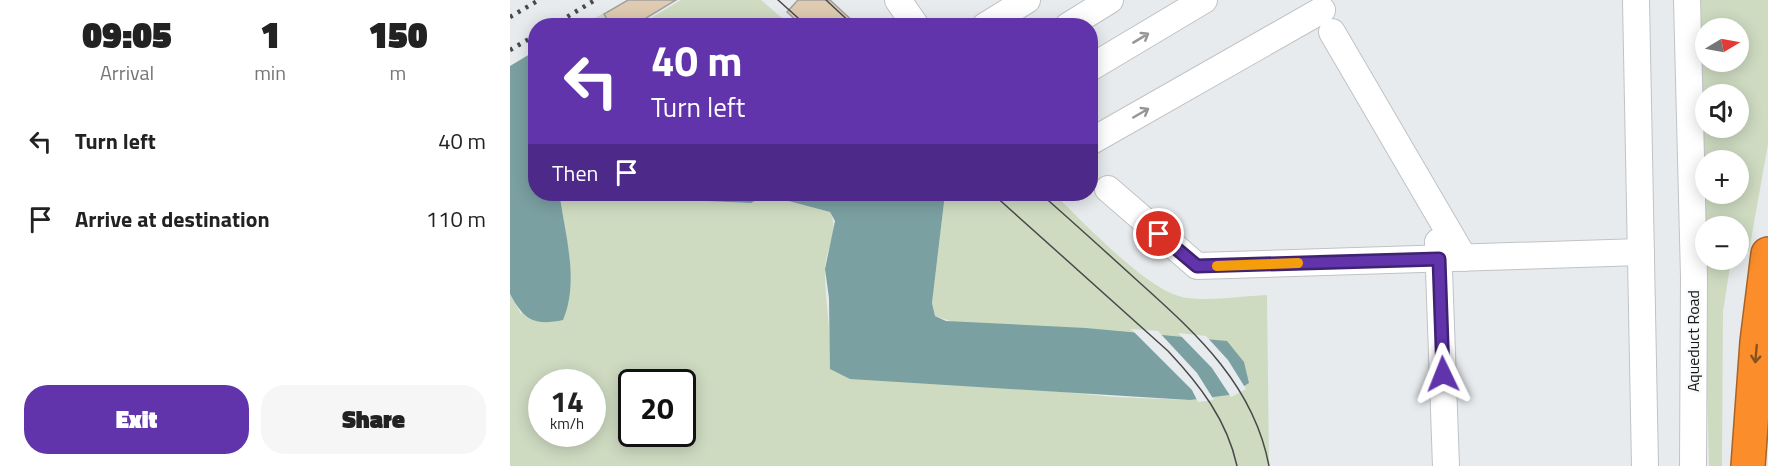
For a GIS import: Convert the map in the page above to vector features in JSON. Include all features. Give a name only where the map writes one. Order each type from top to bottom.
[{"type":"highway","points":[[1748,466],[1757,342],[1768,254]]},
{"type":"street","points":[[998,18],[1027,0]]},
{"type":"street","points":[[1081,18],[1110,0]]},
{"type":"street","points":[[1098,63],[1204,0]]},
{"type":"street","points":[[1636,0],[1645,466]]},
{"type":"street","name":"Aqueduct Road","points":[[1687,0],[1694,277],[1693,466]]},
{"type":"street","points":[[1098,138],[1328,11],[1464,258]]},
{"type":"street","points":[[1108,189],[1197,266],[1641,252]]},
{"type":"street","points":[[1437,209],[1446,466]]},
{"type":"green space","points":[[681,0],[761,0],[782,18],[651,18]]},
{"type":"green space","points":[[1697,0],[1768,0],[1768,144],[1749,251],[1749,216],[1703,216],[1702,204],[1749,204],[1749,150],[1701,150],[1701,138],[1749,138],[1749,84],[1699,84],[1699,72],[1749,72],[1749,18],[1697,18]]},
{"type":"green space","points":[[604,13],[607,18],[595,18]]},
{"type":"green space","points":[[560,201],[751,203],[789,201],[830,212],[833,219],[833,233],[825,270],[830,368],[1114,397],[1190,400],[935,316],[932,303],[944,201],[1061,201],[1136,271],[1172,294],[1207,299],[1267,295],[1269,466],[510,466],[510,294],[521,314],[570,260]]},
{"type":"green space","points":[[1704,270],[1729,270],[1723,312],[1722,466],[1709,466]]},
{"type":"water","points":[[528,55],[528,201],[561,201],[568,244],[571,275],[568,305],[563,320],[553,322],[531,319],[520,310],[510,294],[510,66]]},
{"type":"water","points":[[705,201],[755,201],[751,203]]},
{"type":"water","points":[[789,201],[944,201],[932,303],[935,316],[946,321],[1086,328],[1227,341],[1244,362],[1249,383],[1229,395],[1190,400],[850,379],[830,369],[829,298],[825,269],[835,221],[830,212]]},
{"type":"pier","points":[[1131,329],[1158,331],[1197,373],[1214,400],[1198,402],[1192,390]]},
{"type":"pier","points":[[1178,333],[1206,336],[1228,360],[1246,389],[1231,397],[1212,368]]},
{"type":"building","points":[[628,0],[676,0],[646,18],[606,18],[604,14]]},
{"type":"building","points":[[798,0],[830,0],[849,18],[793,18],[787,12]]},
{"type":"tram line","points":[[778,0],[798,18]]},
{"type":"tram line","points":[[826,0],[845,18]]},
{"type":"tram line","points":[[1001,201],[1180,364],[1201,390],[1219,418],[1237,466]]},
{"type":"tram line","points":[[1049,201],[1183,322],[1221,364],[1251,411],[1262,437],[1269,466]]},
{"type":"railway","points":[[510,17],[539,0]]},
{"type":"railway","points":[[565,18],[595,0]]},
{"type":"railway","points":[[510,50],[528,40]]},
{"type":"slow traffic","points":[[1217,266],[1298,263]]},
{"type":"route","points":[[1159,234],[1197,266],[1439,259],[1443,374]]}]
